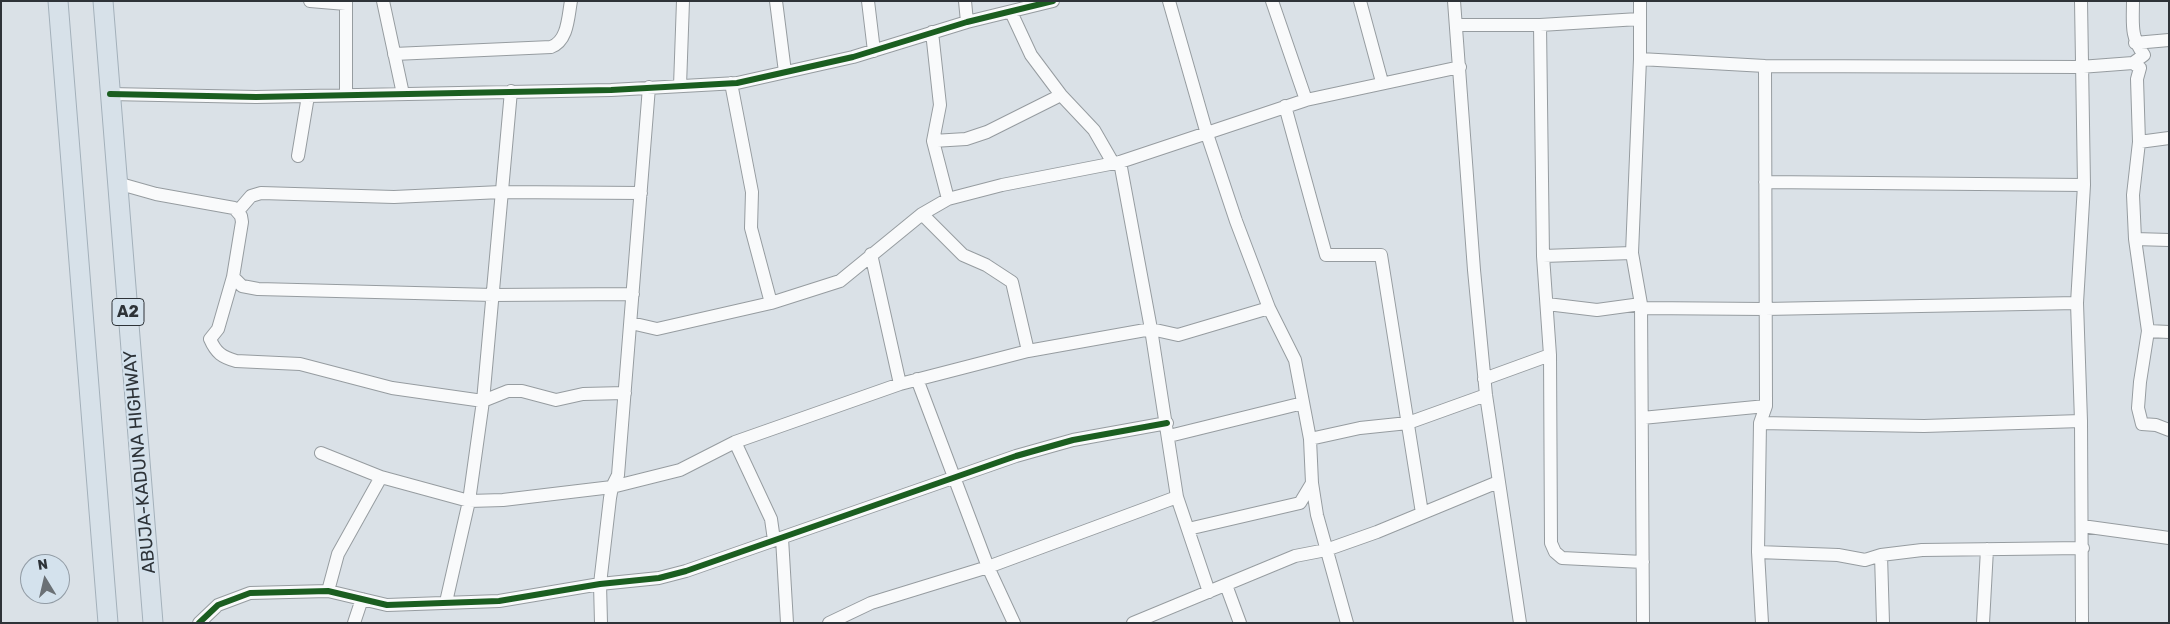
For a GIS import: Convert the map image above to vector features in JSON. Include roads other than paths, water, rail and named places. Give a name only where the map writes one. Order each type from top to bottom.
[{"type":"highway","points":[[58,1],[108,623]]},
{"type":"highway","name":"ABUJA-KADUNA HIGHWAY","points":[[103,1],[153,623]]},
{"type":"street","points":[[310,1],[346,3],[346,95]]},
{"type":"street","points":[[383,1],[403,94]]},
{"type":"street","points":[[394,54],[551,47],[559,44],[563,38],[571,1]]},
{"type":"street","points":[[680,86],[683,1]]},
{"type":"street","points":[[776,1],[785,72]]},
{"type":"street","points":[[868,1],[874,51]]},
{"type":"street","points":[[965,1],[968,22]]},
{"type":"street","points":[[110,94],[256,97],[649,88],[731,83],[874,51],[932,32],[1053,1]]},
{"type":"street","points":[[1169,1],[1207,134],[1269,308],[1295,360],[1310,439],[1312,483],[1317,515],[1347,623]]},
{"type":"street","points":[[1272,1],[1306,100]]},
{"type":"street","points":[[1360,1],[1382,82]]},
{"type":"street","points":[[1454,1],[1484,379],[1520,623]]},
{"type":"street","points":[[1640,1],[1640,59],[1632,253],[1641,306],[1643,623]]},
{"type":"street","points":[[2080,1],[2084,185],[2077,303],[2083,548],[2082,623]]},
{"type":"street","points":[[1640,59],[1765,66],[2080,67],[2133,63],[2144,55],[2135,43],[2133,1]]},
{"type":"street","points":[[1011,12],[1031,55],[1061,95],[1094,130],[1116,162],[1151,329],[1168,429],[1177,497],[1209,592]]},
{"type":"street","points":[[1456,25],[1540,25],[1639,19]]},
{"type":"street","points":[[1540,25],[1543,256],[1550,355],[1551,542],[1562,558],[1643,562]]},
{"type":"street","points":[[932,32],[940,105],[933,141],[948,199]]},
{"type":"street","points":[[2135,43],[2169,40]]},
{"type":"street","points":[[2133,63],[2140,68],[2137,79],[2139,142],[2133,195],[2135,238],[2148,331],[2138,408],[2142,424],[2156,424],[2169,430]]},
{"type":"street","points":[[1762,623],[1758,552],[1760,424],[1766,406],[1765,66]]},
{"type":"street","points":[[631,323],[657,329],[771,303],[840,280],[922,214],[948,199],[1002,185],[1116,162],[1207,134],[1306,100],[1382,82],[1460,67]]},
{"type":"street","points":[[731,83],[752,192],[751,228],[771,303]]},
{"type":"street","points":[[600,623],[600,584],[612,487],[618,475],[649,88]]},
{"type":"street","points":[[446,602],[470,501],[483,401],[511,91]]},
{"type":"street","points":[[933,141],[966,139],[987,132],[1061,95]]},
{"type":"street","points":[[298,156],[308,96]]},
{"type":"street","points":[[1286,106],[1326,255],[1381,255],[1422,513]]},
{"type":"street","points":[[2139,142],[2169,138]]},
{"type":"street","points":[[1764,182],[2084,185]]},
{"type":"street","points":[[117,183],[156,194],[234,208],[238,211],[242,222],[233,278],[218,329],[210,339],[218,354],[226,358],[300,364],[392,388],[483,401],[508,391],[522,391],[556,400],[583,394],[625,393]]},
{"type":"street","points":[[238,211],[252,196],[261,192],[394,197],[501,192],[641,193]]},
{"type":"street","points":[[922,214],[963,256],[986,265],[1012,282],[1028,351]]},
{"type":"street","points":[[2135,238],[2169,240]]},
{"type":"street","points":[[1543,256],[1632,253]]},
{"type":"street","points":[[871,254],[900,384]]},
{"type":"street","points":[[233,278],[242,286],[258,289],[493,295],[633,294]]},
{"type":"street","points":[[1547,304],[1597,310],[1641,306],[1765,309],[2077,303]]},
{"type":"street","points":[[322,453],[381,477],[470,501],[504,500],[612,487],[680,470],[735,442],[918,379],[1028,351],[1151,329],[1178,335],[1269,308]]},
{"type":"street","points":[[2148,331],[2169,332]]},
{"type":"street","points":[[1484,379],[1550,355]]},
{"type":"street","points":[[918,379],[953,479],[988,567],[1014,623]]},
{"type":"street","points":[[1310,439],[1360,428],[1408,423],[1486,395]]},
{"type":"street","points":[[198,623],[218,604],[250,593],[328,591],[387,605],[499,601],[600,584],[668,576],[1016,456],[1073,440],[1168,429],[1303,403]]},
{"type":"street","points":[[1642,418],[1766,406]]},
{"type":"street","points":[[1760,424],[1924,426],[2081,421]]},
{"type":"street","points":[[735,442],[771,519],[778,539],[788,623]]},
{"type":"street","points":[[328,591],[338,554],[381,477]]},
{"type":"street","points":[[1132,623],[1295,556],[1326,550],[1377,532],[1498,482]]},
{"type":"street","points":[[1188,529],[1300,503],[1312,483]]},
{"type":"street","points":[[829,623],[871,603],[988,567],[1177,497]]},
{"type":"street","points":[[1300,503],[1317,515]]},
{"type":"street","points":[[2082,526],[2169,538]]},
{"type":"street","points":[[1758,552],[1838,556],[1864,560],[1881,555],[1922,550],[2083,548]]},
{"type":"street","points":[[1984,623],[1987,549]]},
{"type":"street","points":[[1881,555],[1883,623]]},
{"type":"street","points":[[1226,585],[1240,623]]},
{"type":"street","points":[[354,623],[362,599]]}]
